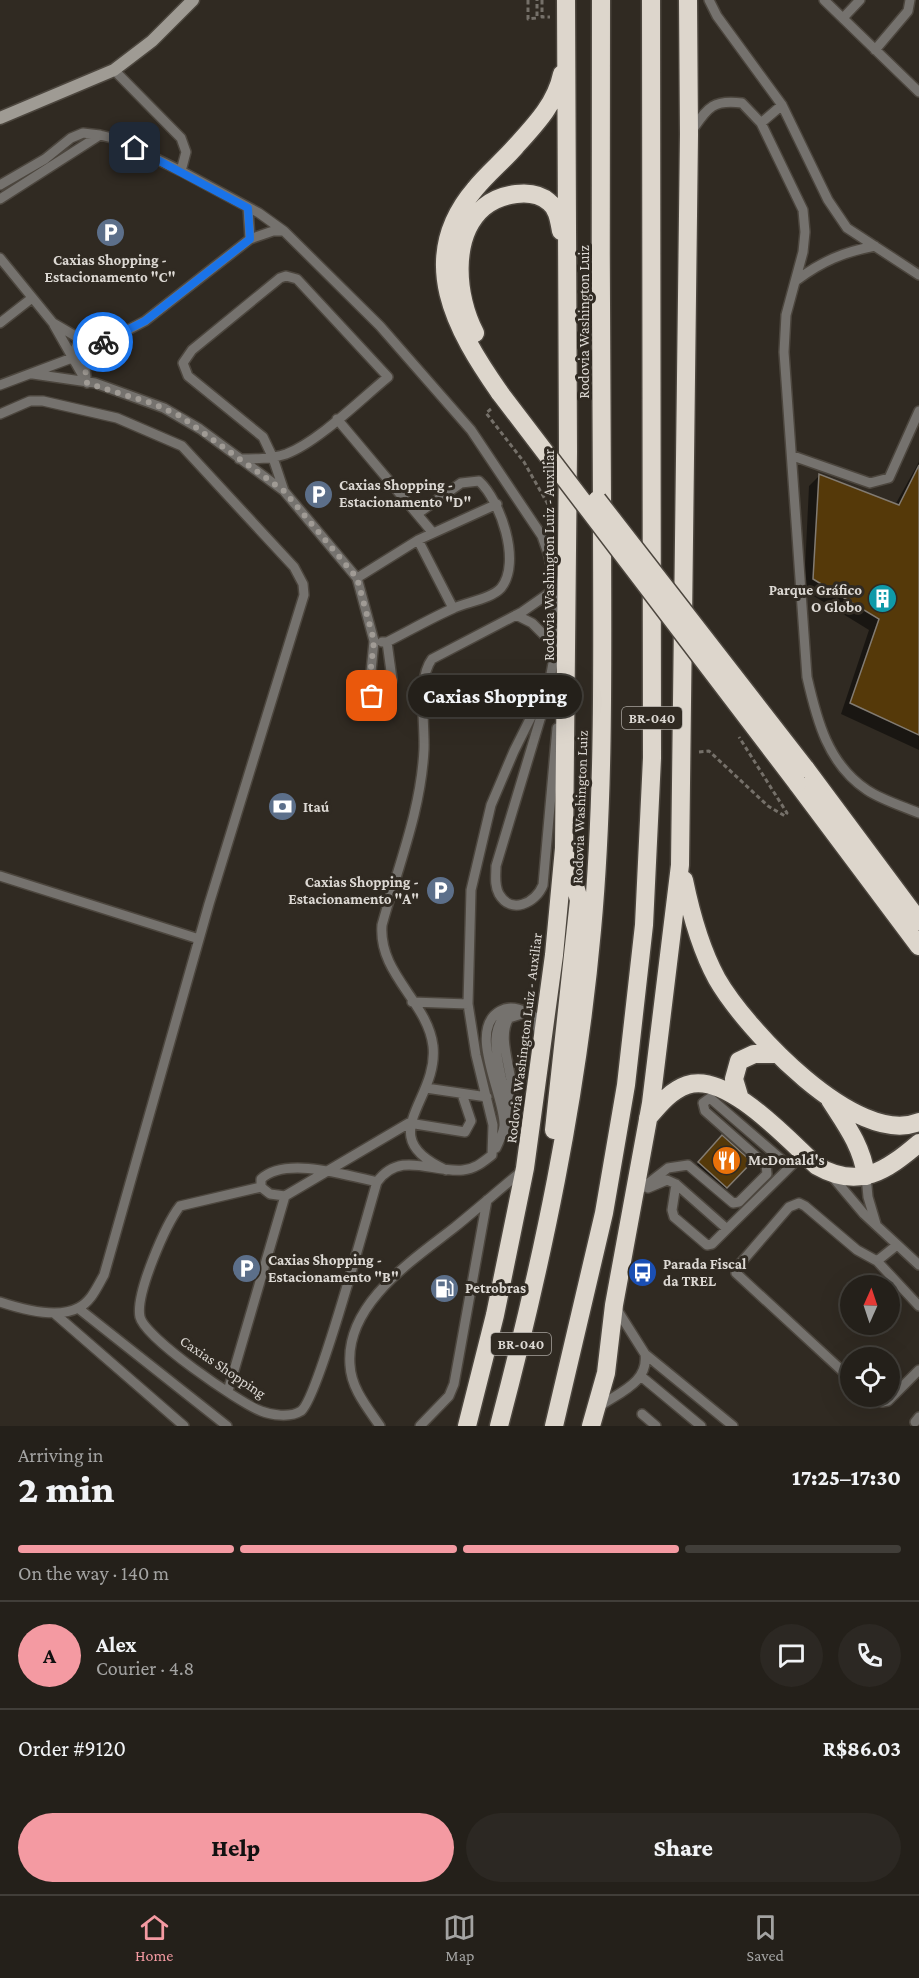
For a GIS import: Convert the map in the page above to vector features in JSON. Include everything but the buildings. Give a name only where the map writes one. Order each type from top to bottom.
[{"type":"highway","name":"Rodovia Washington Luiz - Auxiliar","points":[[467,1426],[495,1314],[525,1168],[540,1060],[564,848],[567,0]]},
{"type":"highway","name":"Rodovia Washington Luiz","points":[[499,1426],[540,1261],[572,1089],[592,933],[598,847],[603,381],[601,0]]},
{"type":"highway","name":"BR-040","points":[[554,1426],[604,1213],[626,1085],[644,925],[652,758],[651,0]]},
{"type":"highway","points":[[593,1417],[606,1373],[614,1305],[648,1118],[680,865],[689,134],[688,0]]},
{"type":"highway","points":[[567,48],[558,92],[537,122],[474,190],[450,232],[446,254],[446,277],[456,321],[469,348],[499,395],[919,921]]},
{"type":"highway","points":[[499,395],[462,298],[459,270],[464,242],[472,222],[484,208],[499,198],[519,194],[541,197],[550,202],[558,214],[566,262]]},
{"type":"highway","points":[[801,776],[919,946]]},
{"type":"highway","points":[[540,1261],[543,1210],[563,1056],[579,900],[564,848]]},
{"type":"highway","points":[[680,865],[696,931],[717,979],[737,1011],[776,1054],[829,1097],[878,1124],[904,1126],[919,1122]]},
{"type":"highway","points":[[740,1099],[734,1079],[739,1061],[754,1053],[776,1054]]},
{"type":"highway","points":[[648,1118],[676,1090],[697,1083],[720,1087],[740,1099],[803,1154],[829,1173],[850,1178],[866,1176],[894,1163],[919,1143]]},
{"type":"highway","points":[[829,1097],[855,1140],[862,1156],[866,1176]]},
{"type":"main road","points":[[0,118],[114,70],[152,41],[193,0]]},
{"type":"lane","points":[[709,0],[717,16],[782,105],[828,200],[848,228],[919,275]]},
{"type":"lane","points":[[824,0],[919,92]]},
{"type":"lane","points":[[843,18],[860,0]]},
{"type":"lane","points":[[875,50],[908,10],[910,0]]},
{"type":"lane","points":[[114,70],[181,138],[186,152],[181,171]]},
{"type":"lane","points":[[689,134],[710,106],[725,101],[742,103],[761,123],[803,210],[806,232],[797,280],[786,315],[784,352],[807,677],[815,712],[831,752],[848,776],[869,792],[919,813]]},
{"type":"lane","points":[[761,123],[782,105]]},
{"type":"lane","points":[[83,133],[89,142]]},
{"type":"lane","points":[[0,198],[22,178],[83,133],[116,139],[181,171],[284,231],[380,326],[471,430],[536,524],[549,556],[555,589],[556,647],[550,679],[496,866],[498,893],[504,900],[519,904],[530,903],[538,896],[543,885],[566,621]]},
{"type":"lane","points":[[0,185],[22,178],[100,135]]},
{"type":"lane","points":[[248,208],[250,239]]},
{"type":"lane","points":[[53,324],[89,344],[105,342],[145,321],[250,239],[264,233],[284,231]]},
{"type":"lane","points":[[797,280],[818,264],[847,251],[875,246]]},
{"type":"lane","points":[[0,258],[53,324],[87,383]]},
{"type":"lane","points":[[239,459],[273,458],[289,453],[337,419],[388,377],[317,297],[297,279],[285,276],[280,278],[186,356],[183,363],[188,376],[263,437],[273,458],[284,491]]},
{"type":"lane","points":[[0,323],[32,298]]},
{"type":"lane","points":[[0,385],[72,358],[79,340]]},
{"type":"lane","points":[[87,383],[84,359],[89,344]]},
{"type":"lane","points":[[33,374],[87,383],[164,408],[200,429],[284,491],[357,578],[374,641],[369,692],[378,699],[389,693],[392,686],[387,642]]},
{"type":"lane","points":[[0,414],[30,401],[42,401],[117,418],[182,446],[294,567],[303,584],[302,606],[199,939],[104,1275],[93,1294],[78,1308],[54,1313],[0,1302]]},
{"type":"lane","points":[[793,456],[870,483],[889,478],[919,411]]},
{"type":"lane","points":[[337,419],[433,533]]},
{"type":"lane","points":[[374,641],[387,642],[453,608],[492,594],[500,589],[504,582],[508,537],[496,504],[479,481],[469,480],[461,483],[417,514]]},
{"type":"lane","points":[[357,578],[418,540],[496,504]]},
{"type":"lane","points":[[418,540],[453,608]]},
{"type":"lane","points":[[446,1170],[428,1161],[416,1151],[410,1140],[409,1123],[426,1088],[432,1067],[433,1044],[424,1021],[391,966],[381,939],[382,925],[413,822],[421,784],[424,747],[424,671],[432,659],[538,603],[555,589]]},
{"type":"lane","points":[[516,615],[538,627],[556,647]]},
{"type":"lane","points":[[492,1155],[493,1125],[476,1055],[468,1004],[471,890],[476,861],[501,780],[544,699]]},
{"type":"lane","points":[[0,876],[199,939]]},
{"type":"lane","points":[[412,1002],[435,1005],[468,1004]]},
{"type":"lane","points":[[501,1138],[504,1125],[489,1056],[488,1034],[494,1015],[502,1009],[512,1008],[528,1012],[535,1017],[540,1036],[540,1060]]},
{"type":"lane","points":[[462,1094],[471,1121],[465,1131],[409,1123],[324,1171],[285,1196],[270,1194],[261,1187],[261,1179],[279,1168],[286,1167],[324,1171],[377,1182],[392,1168],[404,1164],[446,1170],[465,1170],[480,1165],[492,1155],[511,1119],[514,1099],[505,1039],[506,1024],[515,1015],[528,1012]]},
{"type":"lane","points":[[426,1088],[487,1097]]},
{"type":"lane","points":[[635,1194],[668,1168],[688,1166],[728,1201],[739,1202],[767,1174],[766,1165],[705,1111],[703,1103],[710,1098],[789,1166]]},
{"type":"lane","points":[[676,1184],[672,1210],[674,1217],[707,1245],[712,1244],[803,1154]]},
{"type":"lane","points":[[380,1426],[352,1381],[351,1347],[357,1326],[368,1307],[398,1273],[525,1168]]},
{"type":"lane","points":[[829,1173],[877,1226],[919,1265]]},
{"type":"lane","points":[[866,1176],[868,1197],[877,1226]]},
{"type":"lane","points":[[635,1194],[667,1180],[676,1184],[727,1229]]},
{"type":"lane","name":"Caxias Shopping","points":[[261,1187],[180,1206],[163,1233],[141,1300],[140,1316],[147,1331],[228,1392],[262,1412],[284,1415],[301,1411],[308,1404],[377,1182]]},
{"type":"lane","points":[[228,1392],[285,1196]]},
{"type":"lane","points":[[420,1426],[449,1396],[454,1384],[488,1200]]},
{"type":"lane","points":[[840,1369],[738,1277],[736,1269],[789,1207],[799,1203],[857,1250],[877,1261],[919,1306]]},
{"type":"lane","points":[[877,1261],[897,1245]]},
{"type":"lane","points":[[614,1305],[645,1354],[733,1426]]},
{"type":"lane","points":[[78,1308],[227,1426]]},
{"type":"lane","points":[[54,1313],[184,1426]]},
{"type":"lane","points":[[593,1417],[642,1377],[647,1366],[645,1354]]},
{"type":"lane","points":[[900,1389],[919,1370]]},
{"type":"lane","points":[[642,1377],[701,1426]]},
{"type":"lane","points":[[642,1414],[656,1426]]},
{"type":"path","points":[[528,0],[528,18],[537,18],[537,0]]},
{"type":"path","points":[[499,395],[486,413],[524,462],[555,517],[536,524]]},
{"type":"path","points":[[682,754],[709,751],[774,811],[784,816],[787,813],[738,736]]},
{"type":"way so far","points":[[103,342],[89,344],[86,351],[84,359],[87,383],[95,383],[164,408],[200,429],[284,491],[357,578],[374,641],[369,685],[369,692],[372,696]]},
{"type":"place","name":"Caxias Shopping - Estacionamento \"C\"","points":[[110,233]]},
{"type":"place","name":"Caxias Shopping - Estacionamento \"D\"","points":[[318,494]]},
{"type":"place","name":"Parque Gráfico O Globo","points":[[883,599]]},
{"type":"place","name":"Caxias Shopping","points":[[372,696]]},
{"type":"place","name":"Itaú","points":[[282,807]]},
{"type":"place","name":"Caxias Shopping - Estacionamento \"A\"","points":[[440,891]]},
{"type":"place","name":"McDonald's","points":[[727,1160]]},
{"type":"place","name":"Caxias Shopping - Estacionamento \"B\"","points":[[247,1269]]},
{"type":"place","name":"Parada Fiscal da TREL","points":[[642,1273]]},
{"type":"place","name":"Petrobras","points":[[444,1288]]},
{"type":"route","points":[[103,342],[145,321],[250,239],[248,208],[135,148]]}]
